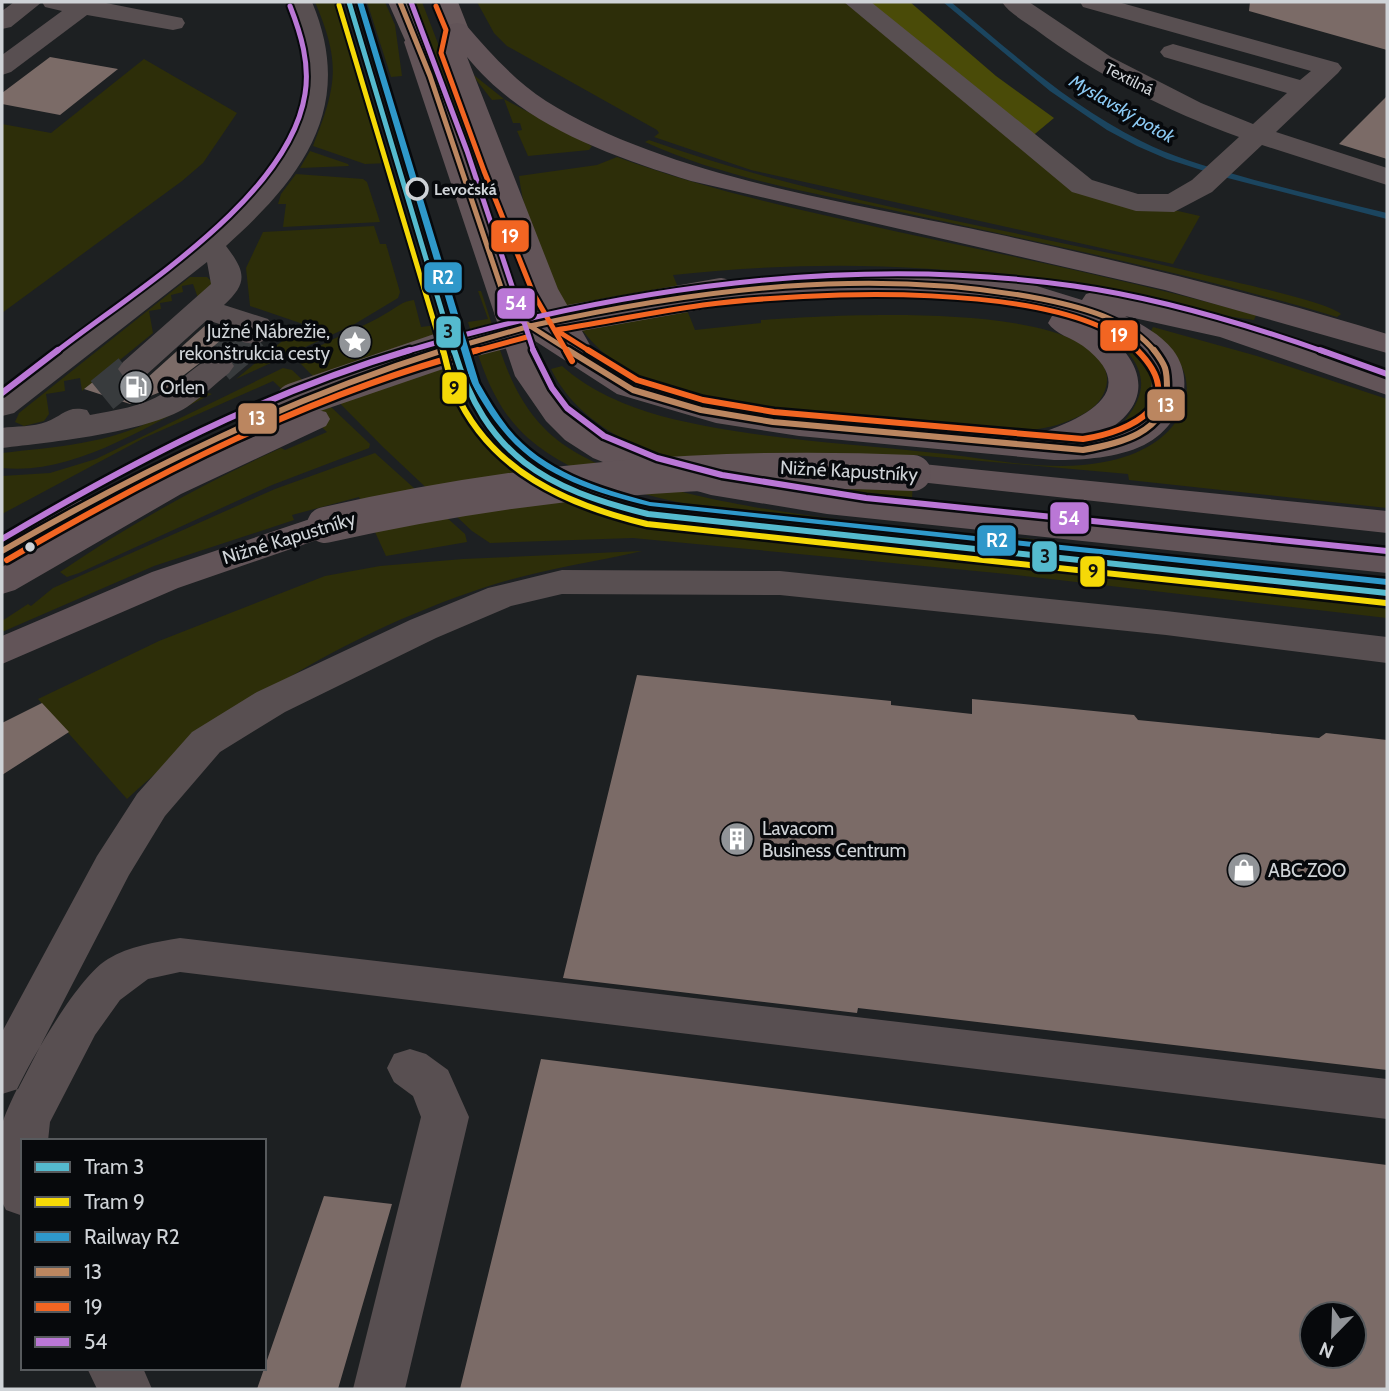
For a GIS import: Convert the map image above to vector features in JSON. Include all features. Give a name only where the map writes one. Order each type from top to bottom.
[{"type":"highway","points":[[457,30],[492,73],[537,106],[611,142],[687,170],[806,201],[1170,281],[1256,303],[1387,345]]},
{"type":"highway","points":[[457,30],[452,50],[494,167],[543,289],[581,356]]},
{"type":"highway","points":[[417,42],[531,376],[558,414],[577,433],[605,451],[665,472],[711,484],[827,503],[1387,562]]},
{"type":"highway","points":[[2,551],[148,468],[304,410],[536,345],[725,301],[873,284],[1057,293],[1161,313],[1292,350],[1387,385]]},
{"type":"highway","points":[[510,314],[581,356],[603,374],[633,390],[701,410],[774,422],[1083,450],[1109,446],[1140,434],[1162,413],[1169,391],[1169,379],[1153,348],[1130,330],[1088,310],[1001,290]]},
{"type":"highway","points":[[725,301],[934,305],[1006,312],[1072,327],[1101,342],[1118,362],[1124,383],[1122,394],[1103,419],[1035,447]]},
{"type":"highway","points":[[2,582],[304,410]]},
{"type":"highway","name":"Nižné Kapustníky","points":[[2,651],[153,584],[324,525],[471,493],[625,473],[766,468],[913,473],[1387,522]]},
{"type":"main road","points":[[400,2],[417,42]]},
{"type":"main road","points":[[446,2],[457,30]]},
{"type":"street","points":[[2,22],[30,2]]},
{"type":"street","points":[[54,2],[86,4],[173,23]]},
{"type":"street","points":[[2,406],[210,246],[274,177],[299,143],[310,119],[318,76],[300,2]]},
{"type":"street","points":[[856,2],[1082,186],[1136,201],[1174,203],[1202,186],[1329,68],[1092,2]]},
{"type":"street","name":"Textilná","points":[[1014,2],[1098,63],[1196,112],[1256,135],[1387,177]]},
{"type":"street","points":[[2,67],[86,4]]},
{"type":"street","points":[[1113,35],[1139,15]]},
{"type":"street","points":[[1152,46],[1305,90]]},
{"type":"street","points":[[134,369],[226,287],[229,276],[223,261],[210,246]]},
{"type":"street","points":[[204,309],[257,326],[259,329],[254,335]]},
{"type":"street","points":[[2,438],[56,431],[148,413],[174,400],[218,366]]},
{"type":"street","points":[[56,431],[102,395]]},
{"type":"street","points":[[2,1075],[112,867],[151,805],[206,742],[271,702],[423,629],[500,596],[562,582],[780,583],[1153,621],[1387,650]]},
{"type":"street","points":[[67,951],[180,955],[1387,1099]]},
{"type":"street","points":[[24,1139],[26,1122],[82,1016],[118,974],[152,960],[180,955]]},
{"type":"street","points":[[379,1389],[445,1117],[432,1084],[410,1068]]},
{"type":"street","points":[[21,1168],[21,1190]]},
{"type":"street","points":[[114,1370],[126,1389]]},
{"type":"shaded area","points":[[315,2],[342,2],[389,163],[365,164],[313,146],[327,106],[333,74],[329,42]]},
{"type":"shaded area","points":[[367,2],[385,2],[395,25],[402,76],[391,77]]},
{"type":"shaded area","points":[[415,2],[422,2],[484,163],[476,164]]},
{"type":"shaded area","points":[[477,2],[861,2],[1077,188],[1200,216],[1173,264],[751,170],[654,137],[659,133],[657,130],[507,46],[494,33]]},
{"type":"shaded area","points":[[861,2],[910,2],[996,76],[1054,118],[1024,143]]},
{"type":"shaded area","points":[[144,59],[237,113],[203,163],[182,181],[2,313],[2,124],[51,133]]},
{"type":"shaded area","points":[[470,72],[504,99],[492,100]]},
{"type":"shaded area","points":[[504,99],[592,146],[589,150],[528,156],[517,131],[522,130],[520,123],[513,123]]},
{"type":"shaded area","points":[[649,140],[785,182],[1258,287],[1317,303],[1341,314],[1337,317],[1125,261],[776,185],[677,155],[645,142]]},
{"type":"shaded area","points":[[310,151],[348,164],[349,166],[300,168]]},
{"type":"shaded area","points":[[617,157],[685,180],[754,198],[1121,281],[1256,315],[1254,320],[1076,286],[925,268],[776,267],[673,275],[695,330],[761,323],[761,320],[839,316],[953,317],[1009,322],[1057,333],[1092,351],[1107,377],[1104,393],[1090,410],[1056,425],[1022,431],[972,430],[791,412],[712,400],[675,390],[640,376],[609,357],[576,322],[561,299],[538,249],[529,223],[519,176],[597,165]]},
{"type":"shaded area","points":[[296,174],[363,179],[367,182],[380,222],[283,227],[286,204],[278,204],[281,194]]},
{"type":"shaded area","points":[[374,226],[380,244],[386,244],[400,292],[398,298],[353,325],[236,379],[303,324],[250,306],[246,268],[263,232]]},
{"type":"shaded area","points":[[190,277],[207,277],[213,283],[198,298],[193,284],[182,286],[183,292],[171,295],[172,301],[160,303],[161,309],[149,311],[153,333],[82,391],[80,378],[64,381],[65,391],[46,394],[49,414],[44,421],[24,426],[15,422],[19,413]]},
{"type":"shaded area","points":[[478,291],[481,291],[505,364],[521,398],[545,429],[585,457],[640,480],[706,498],[854,521],[1041,540],[1041,545],[726,511],[638,492],[597,478],[560,461],[528,438],[497,399],[483,369],[468,322],[488,319]]},
{"type":"shaded area","points":[[414,300],[421,327],[437,325],[456,398],[476,435],[497,457],[521,475],[576,501],[666,522],[1387,599],[1387,618],[1007,574],[633,538],[490,543],[472,531],[383,447],[299,362],[316,348],[375,320],[402,303]]},
{"type":"shaded area","points":[[1153,327],[1257,356],[1387,399],[1387,508],[1129,480],[1128,474],[914,455],[912,500],[764,482],[711,471],[660,456],[615,434],[577,406],[551,369],[562,366],[596,390],[622,402],[661,416],[695,424],[797,439],[1019,464],[1083,465],[1117,459],[1142,450],[1164,435],[1180,415],[1187,391],[1184,371],[1174,353],[1151,331]]},
{"type":"shaded area","points":[[1108,331],[1144,360],[1153,384],[1151,397],[1132,422],[1126,423],[1125,420],[1140,394],[1139,372],[1135,362]]},
{"type":"shaded area","points":[[283,368],[292,370],[370,444],[369,448],[272,485],[79,573],[67,577],[60,572],[140,521],[224,475],[281,448],[285,450],[327,432],[273,381],[144,438],[2,514],[2,476],[50,473],[96,459]]},
{"type":"shaded area","points":[[198,390],[212,394],[137,433],[83,456],[29,468],[2,468],[2,453],[81,443],[121,434],[157,418]]},
{"type":"shaded area","points":[[375,453],[465,534],[467,542],[386,556],[359,497],[292,515],[294,520],[154,566],[2,632],[2,621],[28,604],[31,606],[53,588],[275,489]]},
{"type":"shaded area","points":[[642,551],[492,585],[377,630],[288,678],[245,705],[204,734],[127,799],[38,699],[159,641],[325,576],[380,566],[463,559]]},
{"type":"building","points":[[1250,2],[1387,2],[1387,50],[1249,11]]},
{"type":"building","points":[[50,57],[118,69],[60,115],[2,104],[2,93]]},
{"type":"building","points":[[1387,96],[1387,159],[1339,144]]},
{"type":"building","points":[[208,323],[237,332],[241,344],[253,346],[234,362],[230,356],[219,353],[209,356],[163,391],[130,404],[84,389],[117,363],[116,371],[122,379],[133,382],[146,379]]},
{"type":"building","points":[[637,675],[891,701],[891,705],[972,714],[972,699],[1134,715],[1138,720],[1319,738],[1326,733],[1387,740],[1387,1070],[858,1008],[857,1013],[563,978]]},
{"type":"building","points":[[42,703],[69,732],[2,775],[2,723]]},
{"type":"building","points":[[541,1059],[1387,1165],[1387,1389],[460,1389]]},
{"type":"building","points":[[324,1196],[392,1204],[338,1389],[257,1389],[264,1370],[266,1370],[266,1363]]},
{"type":"waterway","name":"Myslavský potok","points":[[947,2],[1052,89],[1081,110],[1140,144],[1223,174],[1387,216]]},
{"type":"tunnel","points":[[235,352],[254,335]]},
{"type":"tunnel","points":[[218,366],[237,350]]},
{"type":"tunnel","points":[[102,395],[134,369]]},
{"type":"tram line","name":"3","points":[[349,2],[465,387],[500,439],[519,459],[540,475],[588,498],[648,514],[1387,593]]},
{"type":"tram line","name":"9","points":[[339,5],[455,391],[490,445],[533,482],[585,507],[647,524],[1386,603]]},
{"type":"rail line","name":"R2","points":[[360,2],[475,383],[508,432],[526,451],[546,466],[593,488],[650,504],[1387,582]]},
{"type":"transit line","name":"13","points":[[400,2],[430,76],[510,314],[530,326]]},
{"type":"transit line","name":"54","points":[[411,2],[467,151],[518,310],[540,365],[567,408],[604,436],[657,458],[722,475],[793,489],[1387,551]]},
{"type":"transit line","name":"54","points":[[2,393],[201,240],[228,217],[274,165],[291,136],[306,92],[305,54],[290,6]]},
{"type":"transit line","name":"19","points":[[436,6],[446,30],[441,53],[484,171],[533,293],[572,361]]},
{"type":"transit line","name":"54","points":[[2,539],[168,445],[309,384],[479,329],[565,309],[653,293],[741,282],[830,276],[920,276],[1007,279],[1072,286],[1131,296],[1206,314],[1387,374]]},
{"type":"transit line","name":"13","points":[[884,282],[959,286],[1009,293],[1061,303],[1108,318],[1145,339],[1167,367],[1167,402],[1161,414],[1143,431],[1120,442],[1083,450],[773,422],[701,410],[633,390],[530,326],[618,308],[706,295],[795,286],[884,282]]},
{"type":"transit line","name":"19","points":[[856,295],[926,296],[1013,303],[1056,311],[1095,323],[1127,340],[1149,362],[1157,382],[1157,397],[1150,411],[1134,425],[1114,433],[1083,439],[774,412],[703,400],[637,380],[556,330],[705,305],[856,295]]},
{"type":"transit line","name":"13","points":[[2,551],[130,480],[258,418],[390,367],[530,326]]},
{"type":"transit line","name":"19","points":[[7,560],[131,490],[258,428],[390,377],[527,337]]},
{"type":"place","name":"Levočská","points":[[417,189]]},
{"type":"place","name":"Južné Nábrežie, rekonštrukcia cesty","points":[[355,342]]},
{"type":"place","name":"Orlen","points":[[136,387]]},
{"type":"place","name":"Lavacom Business Centrum","points":[[737,839]]},
{"type":"place","name":"ABC ZOO","points":[[1244,870]]}]
